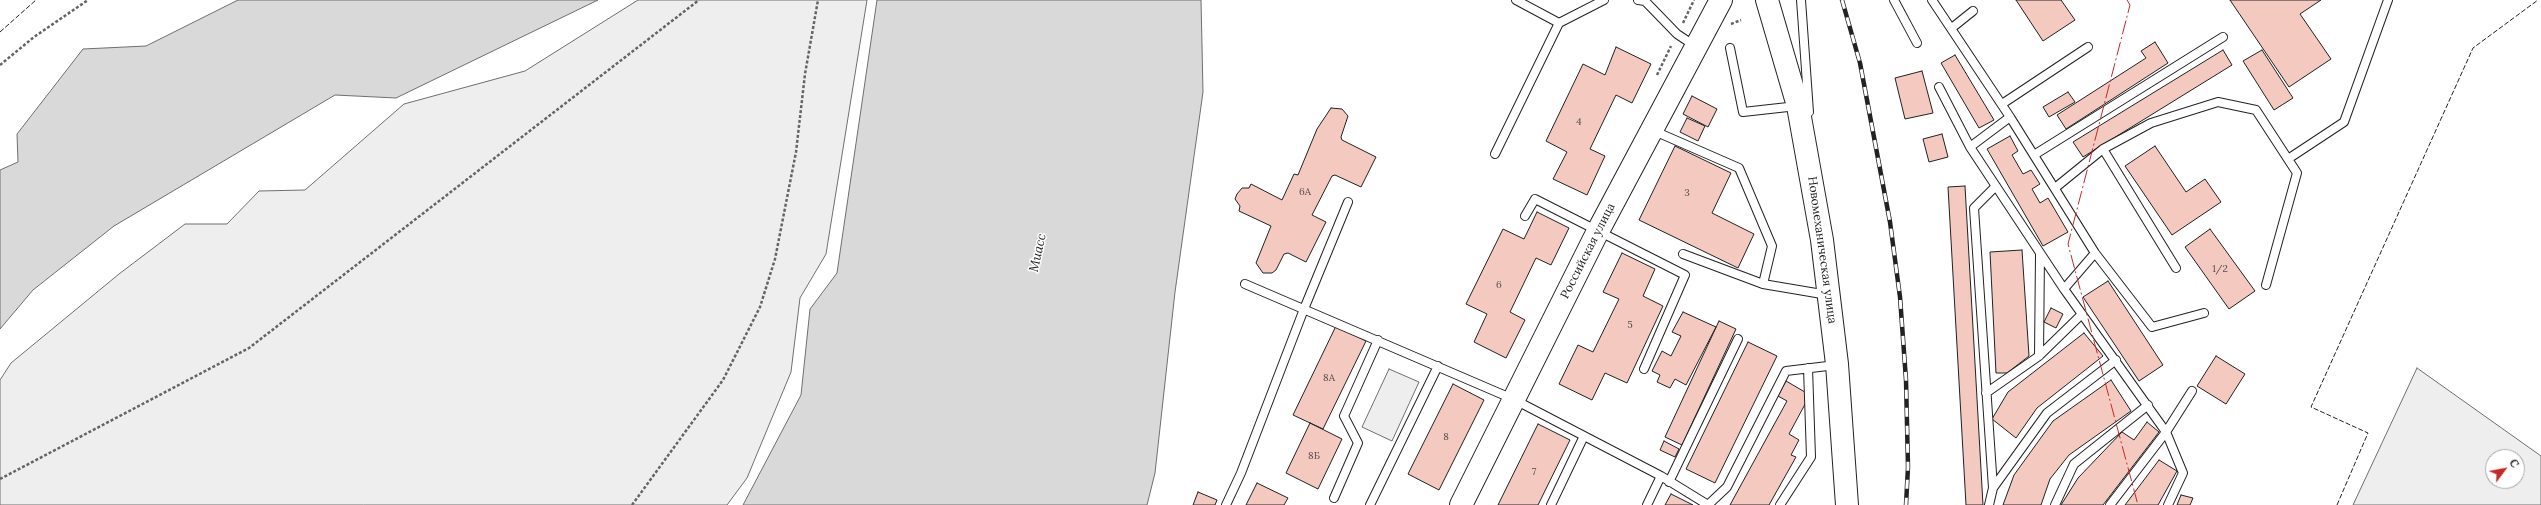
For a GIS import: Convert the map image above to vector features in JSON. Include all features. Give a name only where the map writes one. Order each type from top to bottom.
[{"type":"main road","name":"Российская улица","points":[[1461,505],[1598,231],[1695,46],[1721,0]]},
{"type":"main road","name":"Новомеханическая улица","points":[[1767,0],[1798,106],[1814,191],[1830,295],[1837,364],[1847,505]]},
{"type":"lane","points":[[1516,0],[1559,23]]},
{"type":"lane","points":[[1495,154],[1559,23],[1604,0]]},
{"type":"lane","points":[[1638,0],[1645,2],[1677,34],[1695,46]]},
{"type":"lane","points":[[1801,0],[1814,191]]},
{"type":"lane","points":[[1894,0],[1916,43]]},
{"type":"lane","points":[[1932,0],[1953,27],[2095,253],[2152,327],[2204,313]]},
{"type":"lane","points":[[2288,159],[2344,122],[2388,0]]},
{"type":"lane","points":[[1953,27],[1973,11]]},
{"type":"lane","points":[[2034,154],[2222,37]]},
{"type":"lane","points":[[2002,104],[2088,47]]},
{"type":"lane","points":[[1730,48],[1743,112],[1798,106]]},
{"type":"lane","points":[[1939,87],[1970,147],[2040,254],[2148,404],[2166,432],[2183,474],[2168,505]]},
{"type":"lane","points":[[2055,188],[2103,149],[2151,123],[2218,102],[2256,110],[2298,173],[2266,285]]},
{"type":"lane","points":[[1970,147],[2010,117]]},
{"type":"lane","points":[[1651,130],[1739,168],[1772,246],[1763,284]]},
{"type":"lane","points":[[2103,149],[2176,268]]},
{"type":"lane","points":[[1989,505],[1993,488],[1974,208],[1996,186]]},
{"type":"lane","points":[[1525,216],[1535,199],[1685,275],[1644,369]]},
{"type":"lane","points":[[1226,505],[1241,473],[1304,309],[1348,202]]},
{"type":"lane","points":[[2064,289],[2095,253]]},
{"type":"lane","points":[[1682,254],[1763,284],[1830,295]]},
{"type":"lane","points":[[2039,356],[2040,254]]},
{"type":"lane","points":[[1245,284],[1513,399],[1661,476],[1708,505],[1727,487],[1786,371],[1837,364]]},
{"type":"lane","points":[[1986,393],[2039,356],[2082,314]]},
{"type":"lane","points":[[1669,482],[1738,339]]},
{"type":"lane","points":[[1334,498],[1358,443],[1344,416],[1378,340]]},
{"type":"lane","points":[[1993,488],[2047,413],[2116,360]]},
{"type":"lane","points":[[1370,505],[1438,366]]},
{"type":"lane","points":[[1780,505],[1811,457],[1808,368]]},
{"type":"lane","points":[[2110,505],[2166,432],[2192,391]]},
{"type":"lane","points":[[2055,505],[2074,464],[2148,404]]},
{"type":"lane","points":[[1551,505],[1584,436]]},
{"type":"lane","points":[[1647,505],[1661,476]]},
{"type":"path","points":[[0,65],[34,37],[88,0]]},
{"type":"path","points":[[0,479],[248,348],[699,0]]},
{"type":"path","points":[[632,505],[723,380],[760,307],[775,259],[796,152],[805,74],[818,0]]},
{"type":"shaded area","points":[[638,0],[867,0],[826,254],[800,298],[791,372],[747,478],[727,505],[0,505],[0,380],[11,363],[119,274],[185,224],[227,224],[259,191],[305,190],[404,104],[525,71]]},
{"type":"shaded area","points":[[2417,368],[2541,456],[2541,505],[2353,505]]},
{"type":"shaded area","points":[[1389,369],[1419,382],[1392,441],[1362,427]]},
{"type":"water","points":[[238,0],[598,0],[396,98],[335,95],[114,226],[33,290],[0,329],[0,170],[18,162],[17,134],[83,49],[146,46]]},
{"type":"water","name":"Миасс","points":[[877,0],[1201,0],[1203,92],[1175,292],[1155,473],[1147,505],[743,505],[801,395],[810,309],[837,273]]},
{"type":"building","points":[[2016,0],[2061,0],[2075,20],[2043,41]]},
{"type":"building","points":[[2230,0],[2321,0],[2300,14],[2331,59],[2289,87]]},
{"type":"building","points":[[2155,42],[2168,63],[2066,129],[2057,115],[2146,58],[2141,51]]},
{"type":"building","points":[[1616,47],[1651,64],[1632,103],[1616,95],[1590,149],[1605,156],[1587,195],[1553,179],[1567,152],[1546,141],[1583,64],[1605,75]]},
{"type":"building","points":[[2223,50],[2232,65],[2083,157],[2073,142]]},
{"type":"building","points":[[2262,50],[2293,98],[2274,110],[2243,61]]},
{"type":"building","points":[[1955,55],[1994,120],[1979,128],[1941,63]]},
{"type":"building","points":[[1922,71],[1933,113],[1905,119],[1895,78]]},
{"type":"building","points":[[2068,92],[2075,102],[2049,117],[2043,107]]},
{"type":"building","points":[[1692,96],[1717,109],[1708,127],[1683,114]]},
{"type":"building","points":[[1331,108],[1342,109],[1348,116],[1341,137],[1342,140],[1376,157],[1361,187],[1335,175],[1332,176],[1312,215],[1326,222],[1306,262],[1288,253],[1284,254],[1276,270],[1272,273],[1263,273],[1256,263],[1271,226],[1239,211],[1240,206],[1235,199],[1237,194],[1242,188],[1249,188],[1251,184],[1282,200],[1294,174],[1298,175],[1317,129]]},
{"type":"building","points":[[1687,118],[1705,126],[1698,141],[1680,132]]},
{"type":"building","points":[[1942,134],[1948,157],[1929,162],[1923,139]]},
{"type":"building","points":[[2010,136],[2018,151],[2012,155],[2023,174],[2031,170],[2040,184],[2032,189],[2040,203],[2048,198],[2068,232],[2043,246],[1987,149]]},
{"type":"building","points":[[1675,146],[1731,173],[1712,213],[1754,234],[1738,268],[1639,220]]},
{"type":"building","points":[[2155,146],[2186,192],[2205,179],[2221,202],[2172,235],[2125,166]]},
{"type":"building","points":[[1965,186],[1983,505],[1966,505],[1948,187]]},
{"type":"building","points":[[1537,212],[1569,228],[1551,265],[1536,258],[1510,312],[1525,320],[1506,358],[1474,342],[1487,314],[1466,304],[1503,229],[1524,239]]},
{"type":"building","points":[[2210,229],[2255,291],[2229,309],[2185,247]]},
{"type":"building","points":[[2022,250],[2029,356],[2007,373],[1996,373],[1990,252]]},
{"type":"building","points":[[1622,253],[1655,269],[1643,296],[1663,306],[1627,383],[1605,373],[1592,400],[1559,384],[1578,345],[1593,352],[1619,299],[1603,292]]},
{"type":"building","points":[[2108,281],[2163,365],[2139,381],[2083,297]]},
{"type":"building","points":[[2051,308],[2063,314],[2056,328],[2044,322]]},
{"type":"building","points":[[1683,312],[1716,327],[1686,385],[1675,379],[1670,388],[1657,382],[1660,375],[1652,371],[1662,351],[1671,356],[1681,336],[1672,332]]},
{"type":"building","points":[[1719,321],[1736,329],[1682,445],[1665,437]]},
{"type":"building","points":[[1336,326],[1366,341],[1323,429],[1293,415]]},
{"type":"building","points":[[2084,333],[2103,356],[2037,408],[2016,438],[1992,419],[2008,392]]},
{"type":"building","points":[[1748,342],[1777,356],[1715,483],[1686,469]]},
{"type":"building","points":[[2216,356],[2245,374],[2226,404],[2197,386]]},
{"type":"building","points":[[2111,380],[2131,411],[2069,455],[2050,479],[2041,505],[2003,505],[2014,475],[2053,421]]},
{"type":"building","points":[[1786,381],[1810,395],[1789,434],[1799,440],[1791,455],[1796,457],[1769,505],[1730,505],[1787,401],[1778,396]]},
{"type":"building","points":[[1453,384],[1484,400],[1439,490],[1408,474]]},
{"type":"building","points":[[2147,422],[2159,432],[2103,505],[2061,505],[2078,478],[2122,432],[2134,440]]},
{"type":"building","points":[[1310,423],[1342,439],[1318,489],[1286,473]]},
{"type":"building","points":[[1538,424],[1570,440],[1538,505],[1498,505]]},
{"type":"building","points":[[1664,441],[1679,449],[1675,457],[1660,450]]},
{"type":"building","points":[[2159,460],[2177,471],[2158,505],[2125,505]]},
{"type":"building","points":[[1257,483],[1288,498],[1284,505],[1246,505]]},
{"type":"building","points":[[1198,492],[1217,500],[1215,505],[1193,505]]},
{"type":"building","points":[[1671,494],[1693,505],[1665,505]]},
{"type":"building","points":[[2181,495],[2193,498],[2190,505],[2177,505]]},
{"type":"railway","points":[[1842,0],[1860,63],[1890,222],[1900,297],[1906,380],[1908,467],[1906,505]]},
{"type":"fence","points":[[0,32],[36,0]]},
{"type":"fence","points":[[2337,505],[2368,433],[2311,407],[2473,48],[2538,0]]},
{"type":"power","points":[[2127,0],[2130,5],[2068,244],[2138,505]]}]
